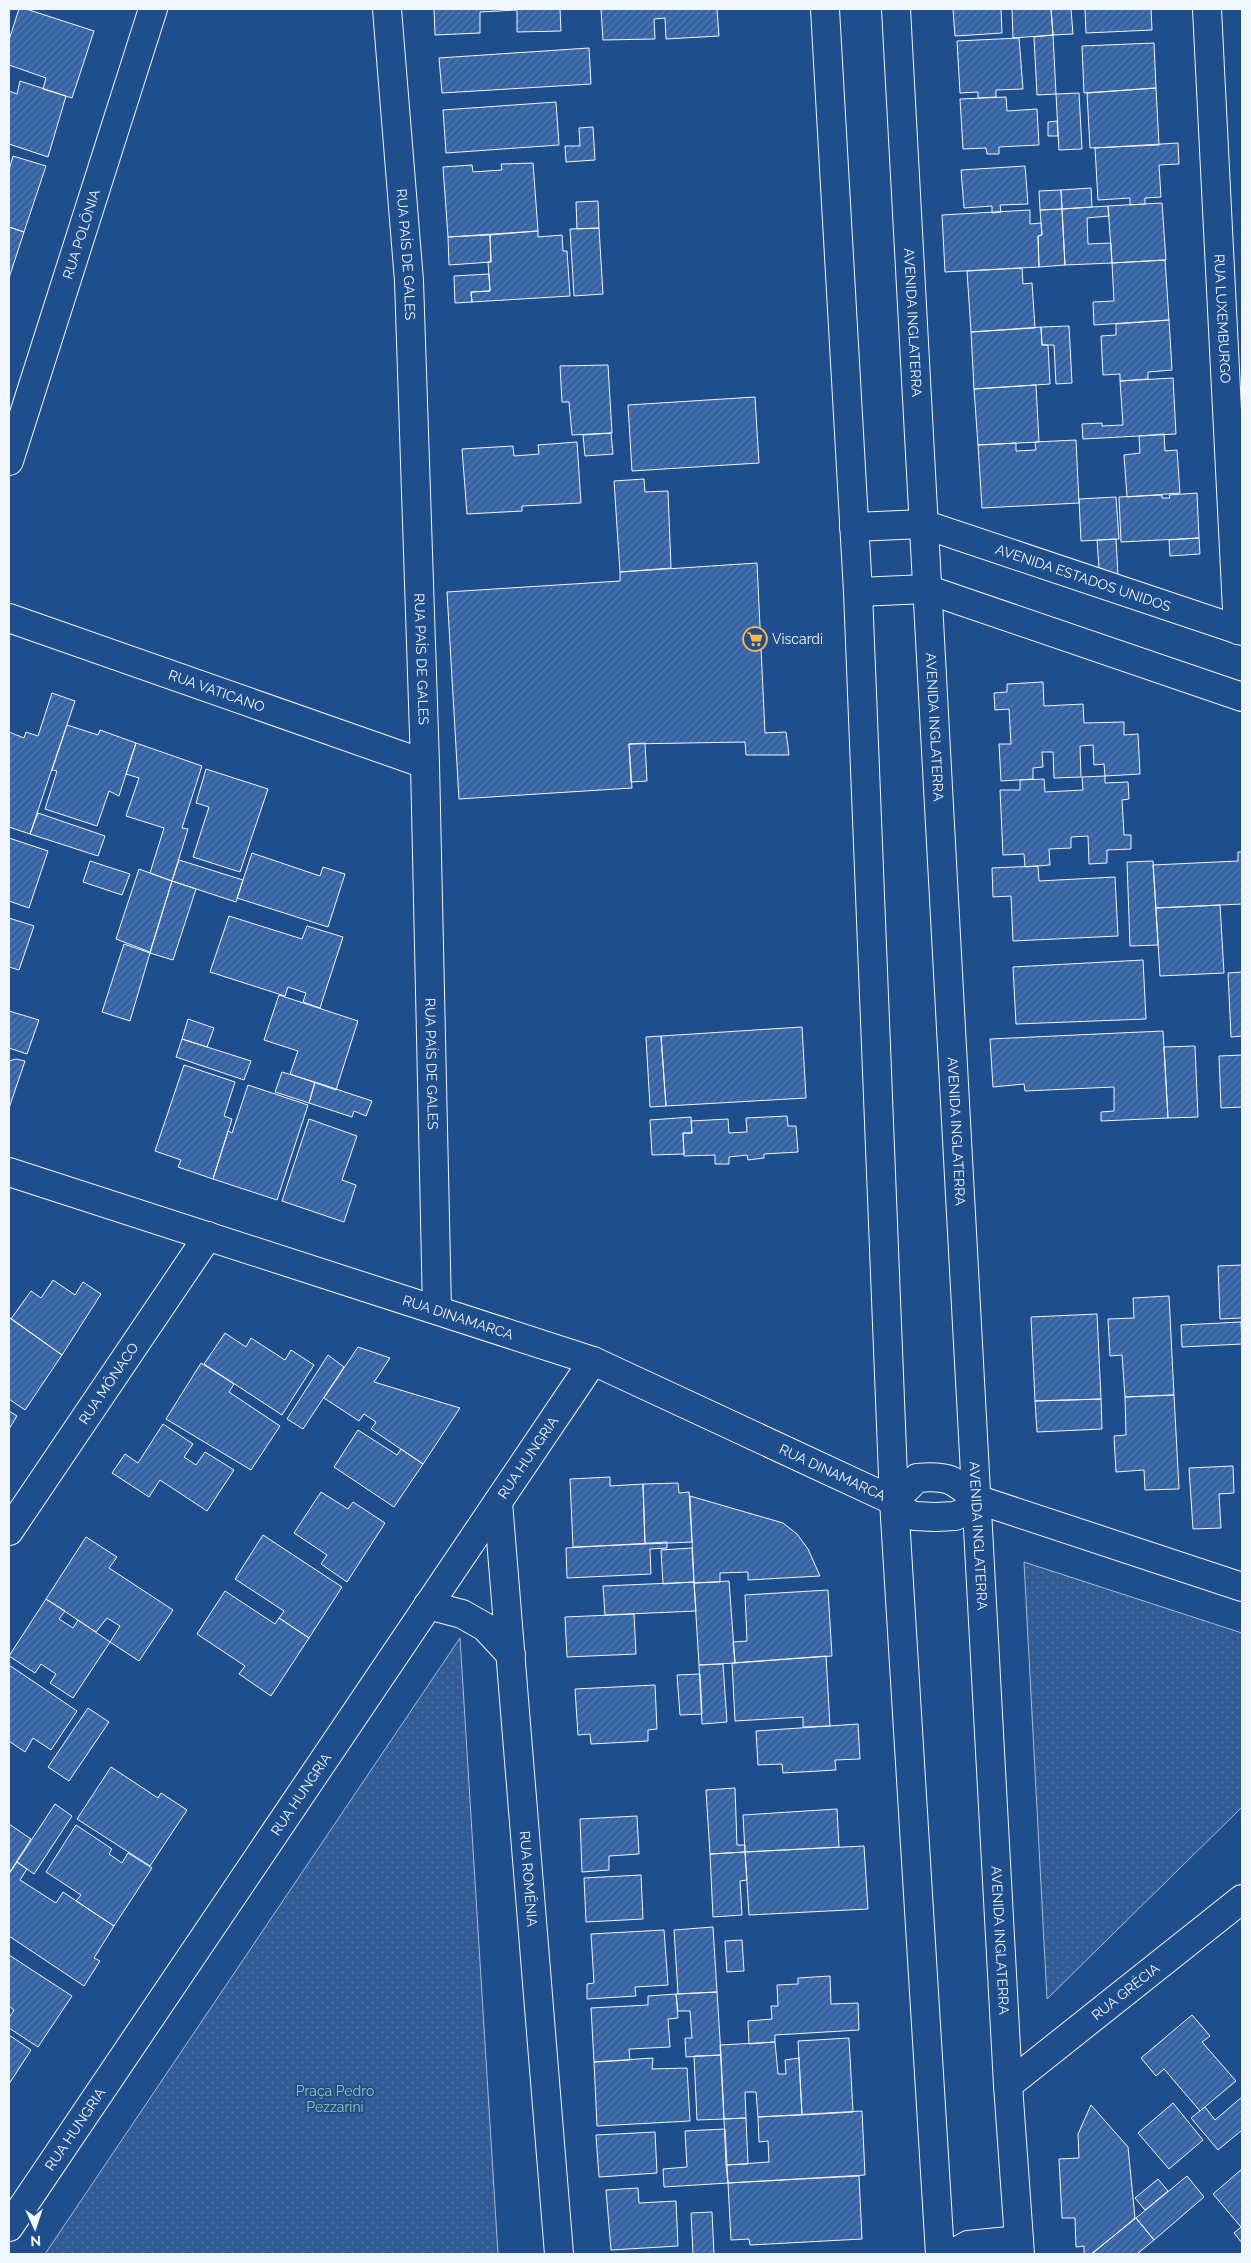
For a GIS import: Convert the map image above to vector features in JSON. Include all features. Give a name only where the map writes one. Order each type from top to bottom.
[{"type":"street","name":"RUA POLÔNIA","points":[[9,461],[153,9]]},
{"type":"street","name":"RUA PAÍS DE GALES","points":[[386,9],[409,281],[425,764],[437,1310]]},
{"type":"street","points":[[825,9],[858,592],[894,1501],[940,2254]]},
{"type":"street","name":"AVENIDA INGLATERRA","points":[[896,9],[1008,2085],[1020,2247]]},
{"type":"street","name":"RUA LUXEMBURGO","points":[[1207,9],[1240,630]]},
{"type":"street","points":[[854,527],[923,524]]},
{"type":"street","name":"AVENIDA ESTADOS UNIDOS","points":[[923,524],[1240,630]]},
{"type":"street","points":[[858,592],[926,588],[1242,697]]},
{"type":"street","name":"RUA VATICANO","points":[[9,618],[425,764]]},
{"type":"street","name":"RUA DINAMARCA","points":[[9,1172],[593,1362],[894,1501],[903,1511],[914,1516],[955,1516],[967,1511],[976,1499]]},
{"type":"street","name":"RUA MÔNACO","points":[[9,1531],[208,1236]]},
{"type":"street","name":"RUA HUNGRIA","points":[[9,2227],[593,1362]]},
{"type":"street","name":"RUA DINAMARCA","points":[[894,1501],[917,1478],[938,1476],[955,1482],[976,1499],[1242,1587]]},
{"type":"street","name":"RUA ROMÊNIA","points":[[498,1502],[559,2254]]},
{"type":"street","points":[[428,1605],[462,1614],[485,1627],[511,1655]]},
{"type":"street","name":"RUA GRÉCIA","points":[[1008,2085],[1242,1899]]},
{"type":"street","points":[[952,2254],[968,2245],[1020,2247]]},
{"type":"green space","points":[[1024,1562],[1242,1633],[1242,1807],[1047,1999]]},
{"type":"green space","name":"Praça Pedro Pezzarini","points":[[460,1638],[498,2254],[45,2254]]},
{"type":"building","points":[[19,9],[26,9],[94,31],[72,98],[43,89],[46,78],[9,65],[9,40]]},
{"type":"building","points":[[434,9],[560,9],[561,31],[517,32],[517,10],[480,12],[480,33],[435,35]]},
{"type":"building","points":[[601,9],[717,9],[719,36],[666,39],[665,18],[654,19],[655,39],[603,40]]},
{"type":"building","points":[[953,9],[1001,9],[1002,33],[955,36]]},
{"type":"building","points":[[1012,9],[1051,9],[1053,35],[1013,38]]},
{"type":"building","points":[[1051,9],[1071,9],[1073,34],[1053,35]]},
{"type":"building","points":[[1085,9],[1151,9],[1152,30],[1086,33]]},
{"type":"building","points":[[1053,35],[1056,94],[1037,95],[1034,37]]},
{"type":"building","points":[[1019,38],[1023,89],[996,90],[996,97],[978,98],[978,92],[960,93],[957,41]]},
{"type":"building","points":[[1154,43],[1156,88],[1084,93],[1082,46]]},
{"type":"building","points":[[589,48],[591,84],[442,93],[439,58]]},
{"type":"building","points":[[20,81],[66,96],[48,157],[9,144],[9,91],[17,94]]},
{"type":"building","points":[[1156,88],[1159,145],[1090,148],[1087,93]]},
{"type":"building","points":[[1079,93],[1082,149],[1059,150],[1056,94]]},
{"type":"building","points":[[1006,97],[1007,111],[1037,109],[1039,145],[999,147],[999,154],[987,154],[986,148],[963,149],[960,99]]},
{"type":"building","points":[[556,102],[559,145],[446,153],[443,110]]},
{"type":"building","points":[[1057,121],[1058,136],[1048,136],[1048,122]]},
{"type":"building","points":[[593,127],[595,160],[566,162],[565,146],[580,146],[579,128]]},
{"type":"building","points":[[1178,143],[1179,164],[1159,165],[1161,197],[1145,198],[1145,204],[1130,205],[1130,198],[1098,200],[1095,148]]},
{"type":"building","points":[[13,156],[46,166],[24,232],[9,227],[9,170]]},
{"type":"building","points":[[533,163],[538,231],[448,237],[443,167],[472,165],[473,172],[502,170],[501,164]]},
{"type":"building","points":[[1025,166],[1028,204],[1000,205],[1001,212],[992,213],[992,206],[964,208],[961,170]]},
{"type":"building","points":[[1091,188],[1092,207],[1062,209],[1061,190]]},
{"type":"building","points":[[1061,190],[1062,209],[1040,210],[1039,191]]},
{"type":"building","points":[[598,201],[599,228],[577,229],[576,202]]},
{"type":"building","points":[[1162,203],[1166,260],[1112,263],[1108,206]]},
{"type":"building","points":[[1108,206],[1109,216],[1087,218],[1088,244],[1111,243],[1112,263],[1065,265],[1062,209]]},
{"type":"building","points":[[1062,209],[1065,265],[1039,267],[1038,236],[1042,235],[1040,210]]},
{"type":"building","points":[[1030,210],[1030,224],[1041,223],[1042,235],[1038,236],[1039,267],[945,272],[942,215]]},
{"type":"building","points":[[9,227],[24,232],[9,278]]},
{"type":"building","points":[[599,228],[603,294],[574,296],[570,229]]},
{"type":"building","points":[[538,231],[538,237],[562,235],[563,251],[567,251],[570,296],[472,302],[471,292],[490,291],[488,262],[491,262],[490,235]]},
{"type":"building","points":[[490,235],[491,262],[449,265],[448,237]]},
{"type":"building","points":[[1165,260],[1169,320],[1094,325],[1093,302],[1114,301],[1112,263]]},
{"type":"building","points":[[1022,268],[1023,284],[1032,283],[1035,328],[971,332],[967,271]]},
{"type":"building","points":[[489,274],[490,291],[471,292],[472,302],[455,303],[454,276]]},
{"type":"building","points":[[1169,320],[1172,370],[1148,372],[1148,379],[1120,381],[1120,374],[1103,375],[1101,336],[1116,335],[1116,324]]},
{"type":"building","points":[[1069,326],[1072,383],[1056,384],[1054,345],[1042,345],[1041,327]]},
{"type":"building","points":[[1041,327],[1042,345],[1048,345],[1050,384],[974,389],[971,332]]},
{"type":"building","points":[[608,365],[612,433],[572,435],[569,402],[562,402],[560,366]]},
{"type":"building","points":[[1173,378],[1176,434],[1083,439],[1082,424],[1102,423],[1102,426],[1123,425],[1120,381]]},
{"type":"building","points":[[1036,385],[1039,442],[978,445],[974,389]]},
{"type":"building","points":[[755,397],[759,463],[632,471],[628,405]]},
{"type":"building","points":[[611,433],[613,454],[585,456],[583,435]]},
{"type":"building","points":[[1164,434],[1165,451],[1177,450],[1180,493],[1127,497],[1124,455],[1140,453],[1139,436]]},
{"type":"building","points":[[1076,440],[1079,503],[982,508],[978,445],[1016,443],[1016,451],[1036,450],[1035,442]]},
{"type":"building","points":[[577,442],[581,503],[522,506],[522,511],[467,514],[462,449],[513,446],[514,456],[539,454],[538,445]]},
{"type":"building","points":[[644,479],[645,492],[668,491],[671,568],[620,572],[614,481]]},
{"type":"building","points":[[1197,493],[1199,538],[1121,542],[1119,497],[1162,495],[1162,498],[1170,498],[1169,495]]},
{"type":"building","points":[[1116,497],[1119,539],[1081,541],[1079,499]]},
{"type":"building","points":[[1199,538],[1200,554],[1170,556],[1169,540]]},
{"type":"building","points":[[1116,539],[1118,575],[1099,568],[1097,540]]},
{"type":"building","points":[[757,563],[765,733],[786,732],[789,755],[746,755],[745,742],[629,744],[632,788],[459,799],[447,592],[620,581],[620,572]]},
{"type":"building","points":[[1043,682],[1044,706],[1083,704],[1084,723],[1124,722],[1124,735],[1138,734],[1140,774],[1105,776],[1104,764],[1094,765],[1093,745],[1080,746],[1081,777],[1054,778],[1053,752],[1042,752],[1043,767],[1033,768],[1033,779],[1001,781],[999,744],[1011,744],[1009,709],[995,710],[994,693],[1007,692],[1007,684]]},
{"type":"building","points":[[52,693],[75,701],[30,834],[9,827],[9,732],[24,738],[26,732],[38,736]]},
{"type":"building","points":[[67,725],[98,735],[100,730],[136,743],[119,796],[109,791],[97,826],[45,809],[57,771],[52,770]]},
{"type":"building","points":[[136,743],[202,766],[182,828],[188,829],[172,881],[150,873],[164,828],[126,816],[139,778],[126,774]]},
{"type":"building","points":[[645,743],[647,781],[631,782],[629,744]]},
{"type":"building","points":[[206,769],[268,789],[240,872],[193,857],[209,807],[196,803]]},
{"type":"building","points":[[1105,776],[1105,783],[1128,782],[1129,799],[1122,800],[1124,835],[1131,835],[1131,849],[1107,850],[1107,863],[1089,864],[1088,836],[1071,837],[1071,848],[1049,849],[1050,865],[1025,867],[1024,854],[1003,855],[1000,790],[1020,790],[1020,780],[1044,779],[1045,792],[1083,790],[1082,777]]},
{"type":"building","points":[[38,813],[105,836],[98,856],[30,834]]},
{"type":"building","points":[[9,838],[48,851],[29,908],[9,901]]},
{"type":"building","points":[[1238,852],[1242,852],[1242,904],[1156,908],[1153,865],[1238,861]]},
{"type":"building","points":[[252,853],[320,876],[323,867],[345,874],[328,927],[237,898]]},
{"type":"building","points":[[179,860],[243,880],[236,902],[172,881]]},
{"type":"building","points":[[90,861],[130,874],[122,895],[83,882]]},
{"type":"building","points":[[1153,861],[1158,945],[1130,946],[1127,862]]},
{"type":"building","points":[[1038,866],[1039,881],[1115,877],[1118,936],[1013,941],[1011,896],[993,897],[992,868]]},
{"type":"building","points":[[139,869],[172,881],[150,952],[116,939]]},
{"type":"building","points":[[172,881],[196,889],[173,960],[150,953]]},
{"type":"building","points":[[1220,905],[1224,973],[1160,976],[1156,908]]},
{"type":"building","points":[[229,916],[302,939],[307,926],[343,937],[320,1008],[303,1002],[306,993],[288,987],[285,996],[210,972]]},
{"type":"building","points":[[9,918],[34,926],[19,970],[9,967]]},
{"type":"building","points":[[124,944],[150,953],[130,1021],[102,1012]]},
{"type":"building","points":[[1143,960],[1146,1019],[1016,1024],[1013,967]]},
{"type":"building","points":[[1242,972],[1242,1036],[1231,1037],[1228,973]]},
{"type":"building","points":[[279,995],[358,1021],[336,1090],[290,1074],[298,1051],[264,1040]]},
{"type":"building","points":[[9,1011],[39,1020],[27,1054],[9,1048]]},
{"type":"building","points":[[188,1019],[214,1028],[207,1047],[182,1039]]},
{"type":"building","points":[[802,1027],[806,1098],[666,1106],[661,1036]]},
{"type":"building","points":[[1163,1031],[1168,1118],[1101,1121],[1101,1112],[1114,1111],[1114,1087],[1025,1091],[1024,1084],[993,1087],[990,1039]]},
{"type":"building","points":[[661,1036],[666,1106],[650,1107],[646,1037]]},
{"type":"building","points":[[182,1039],[251,1061],[244,1080],[176,1057]]},
{"type":"building","points":[[1195,1046],[1198,1117],[1168,1118],[1164,1047]]},
{"type":"building","points":[[1242,1055],[1242,1107],[1221,1108],[1219,1056]]},
{"type":"building","points":[[16,1059],[25,1061],[9,1108],[9,1061]]},
{"type":"building","points":[[184,1065],[235,1082],[224,1116],[232,1119],[213,1179],[178,1167],[181,1160],[155,1151]]},
{"type":"building","points":[[282,1072],[315,1082],[309,1103],[275,1092]]},
{"type":"building","points":[[315,1082],[372,1101],[366,1116],[354,1111],[352,1117],[309,1103]]},
{"type":"building","points":[[248,1085],[308,1105],[277,1200],[213,1179],[228,1131],[232,1133]]},
{"type":"building","points":[[787,1116],[788,1126],[796,1126],[798,1152],[764,1154],[764,1158],[748,1160],[747,1155],[729,1157],[729,1164],[715,1164],[715,1155],[684,1156],[683,1133],[692,1133],[691,1121],[728,1119],[729,1133],[747,1132],[746,1118]]},
{"type":"building","points":[[691,1117],[692,1133],[683,1133],[684,1154],[652,1155],[650,1120]]},
{"type":"building","points":[[309,1119],[357,1136],[342,1180],[356,1185],[344,1222],[282,1201]]},
{"type":"building","points":[[1242,1265],[1242,1318],[1220,1319],[1218,1266]]},
{"type":"building","points":[[53,1280],[75,1295],[83,1282],[101,1294],[62,1355],[11,1319],[31,1291],[41,1298]]},
{"type":"building","points":[[1169,1296],[1174,1395],[1125,1397],[1122,1355],[1110,1356],[1108,1319],[1134,1318],[1133,1298]]},
{"type":"building","points":[[1097,1314],[1101,1399],[1035,1401],[1031,1317]]},
{"type":"building","points":[[9,1317],[62,1355],[25,1410],[9,1399]]},
{"type":"building","points":[[1241,1322],[1242,1344],[1182,1347],[1181,1325]]},
{"type":"building","points":[[225,1333],[246,1347],[251,1338],[285,1360],[291,1350],[314,1365],[282,1415],[204,1364]]},
{"type":"building","points":[[358,1347],[390,1358],[374,1382],[460,1408],[423,1464],[371,1429],[376,1422],[364,1414],[359,1421],[324,1398]]},
{"type":"building","points":[[328,1355],[344,1367],[303,1429],[287,1419]]},
{"type":"building","points":[[201,1363],[234,1384],[229,1392],[280,1426],[251,1470],[166,1419]]},
{"type":"building","points":[[1174,1395],[1179,1489],[1145,1490],[1144,1470],[1116,1472],[1114,1436],[1126,1435],[1125,1397]]},
{"type":"building","points":[[1101,1399],[1102,1429],[1037,1432],[1035,1401]]},
{"type":"building","points":[[9,1411],[17,1416],[9,1429]]},
{"type":"building","points":[[163,1424],[193,1444],[184,1457],[196,1465],[205,1452],[234,1470],[207,1511],[160,1480],[149,1497],[112,1473],[125,1454],[138,1463]]},
{"type":"building","points":[[358,1430],[397,1455],[401,1449],[423,1464],[394,1507],[334,1467]]},
{"type":"building","points":[[1233,1466],[1234,1493],[1219,1494],[1221,1528],[1193,1529],[1189,1468]]},
{"type":"building","points":[[610,1477],[610,1486],[643,1484],[645,1544],[573,1547],[570,1479]]},
{"type":"building","points":[[678,1483],[679,1493],[689,1492],[692,1542],[645,1544],[643,1484]]},
{"type":"building","points":[[321,1492],[348,1509],[353,1502],[385,1523],[347,1582],[321,1564],[327,1555],[294,1533]]},
{"type":"building","points":[[690,1496],[783,1523],[797,1534],[808,1549],[820,1576],[748,1580],[748,1572],[720,1573],[720,1582],[694,1583]]},
{"type":"building","points":[[263,1535],[342,1587],[309,1638],[279,1618],[284,1611],[235,1579]]},
{"type":"building","points":[[86,1537],[117,1557],[109,1568],[173,1610],[139,1661],[110,1642],[120,1626],[107,1618],[96,1632],[46,1599]]},
{"type":"building","points":[[667,1542],[667,1548],[650,1549],[651,1574],[567,1578],[566,1548]]},
{"type":"building","points":[[692,1548],[694,1582],[663,1584],[661,1550]]},
{"type":"building","points":[[729,1581],[735,1663],[699,1665],[694,1583]]},
{"type":"building","points":[[694,1582],[696,1611],[605,1615],[603,1586]]},
{"type":"building","points":[[828,1590],[832,1656],[735,1663],[733,1642],[747,1641],[745,1595]]},
{"type":"building","points":[[225,1591],[275,1624],[279,1618],[309,1638],[271,1696],[239,1674],[245,1666],[197,1634]]},
{"type":"building","points":[[46,1599],[65,1611],[59,1619],[73,1628],[78,1620],[110,1642],[73,1698],[50,1683],[56,1674],[41,1664],[35,1673],[9,1656]]},
{"type":"building","points":[[634,1614],[636,1654],[567,1657],[565,1617]]},
{"type":"building","points":[[826,1656],[830,1726],[803,1727],[803,1717],[735,1721],[732,1663]]},
{"type":"building","points":[[723,1664],[727,1722],[702,1724],[699,1665]]},
{"type":"building","points":[[9,1665],[77,1711],[51,1750],[33,1738],[25,1752],[9,1741]]},
{"type":"building","points":[[700,1674],[702,1714],[680,1715],[677,1675]]},
{"type":"building","points":[[655,1685],[657,1729],[648,1730],[648,1741],[591,1744],[590,1734],[578,1735],[575,1689]]},
{"type":"building","points":[[88,1708],[109,1722],[69,1781],[48,1767]]},
{"type":"building","points":[[858,1724],[860,1759],[835,1760],[836,1770],[783,1773],[782,1764],[758,1765],[756,1731]]},
{"type":"building","points":[[111,1767],[158,1798],[161,1793],[187,1810],[150,1866],[77,1819]]},
{"type":"building","points":[[735,1788],[737,1845],[745,1845],[745,1852],[710,1854],[706,1790]]},
{"type":"building","points":[[55,1804],[72,1816],[34,1874],[17,1862]]},
{"type":"building","points":[[837,1809],[839,1847],[745,1852],[743,1815]]},
{"type":"building","points":[[637,1816],[639,1854],[609,1856],[609,1870],[582,1872],[580,1819]]},
{"type":"building","points":[[9,1824],[31,1839],[9,1873]]},
{"type":"building","points":[[76,1825],[112,1849],[109,1854],[122,1863],[128,1853],[152,1868],[114,1926],[76,1901],[81,1895],[46,1872]]},
{"type":"building","points":[[864,1846],[868,1909],[749,1915],[745,1852]]},
{"type":"building","points":[[745,1852],[747,1880],[740,1881],[742,1915],[713,1917],[710,1854]]},
{"type":"building","points":[[17,1862],[27,1869],[20,1880],[56,1903],[63,1892],[114,1926],[94,1958],[100,1961],[84,1986],[9,1936],[9,1874]]},
{"type":"building","points":[[641,1875],[643,1919],[586,1922],[584,1878]]},
{"type":"building","points":[[713,1927],[717,1992],[678,1994],[674,1930]]},
{"type":"building","points":[[664,1930],[668,1985],[635,1987],[636,1996],[587,1999],[587,1984],[594,1983],[591,1934]]},
{"type":"building","points":[[742,1940],[744,1971],[727,1972],[725,1941]]},
{"type":"building","points":[[9,1955],[72,1996],[38,2047],[9,2028],[9,2018],[14,2010],[9,2006]]},
{"type":"building","points":[[830,1976],[831,2004],[858,2003],[859,2030],[775,2035],[775,2042],[749,2044],[748,2021],[772,2019],[771,2006],[778,2006],[777,1985],[798,1984],[798,1978]]},
{"type":"building","points":[[717,1992],[721,2055],[686,2057],[685,2038],[692,2038],[690,2011],[678,2011],[676,1994]]},
{"type":"building","points":[[676,1994],[678,2018],[668,2019],[670,2047],[629,2049],[630,2060],[594,2062],[591,2008],[648,2005],[648,1996]]},
{"type":"building","points":[[1192,2015],[1210,2036],[1202,2042],[1236,2081],[1200,2111],[1164,2069],[1156,2076],[1141,2058]]},
{"type":"building","points":[[9,2035],[31,2050],[9,2084]]},
{"type":"building","points":[[849,2038],[853,2112],[802,2115],[798,2041]]},
{"type":"building","points":[[775,2042],[778,2074],[786,2074],[785,2060],[799,2058],[802,2115],[758,2117],[756,2092],[745,2092],[746,2118],[724,2119],[720,2045]]},
{"type":"building","points":[[721,2055],[724,2119],[697,2120],[694,2056]]},
{"type":"building","points":[[653,2058],[652,2069],[687,2068],[690,2121],[597,2126],[594,2062]]},
{"type":"building","points":[[1242,2097],[1242,2130],[1218,2150],[1191,2118],[1205,2107],[1215,2120]]},
{"type":"building","points":[[1173,2103],[1203,2140],[1169,2169],[1138,2133]]},
{"type":"building","points":[[1091,2105],[1128,2147],[1135,2218],[1092,2254],[1084,2254],[1084,2246],[1076,2247],[1075,2218],[1062,2218],[1059,2159],[1079,2158],[1078,2134]]},
{"type":"building","points":[[862,2111],[865,2175],[728,2183],[726,2165],[769,2162],[768,2141],[759,2142],[758,2117]]},
{"type":"building","points":[[746,2118],[748,2164],[726,2165],[724,2119]]},
{"type":"building","points":[[725,2129],[728,2183],[664,2187],[663,2169],[687,2167],[685,2131]]},
{"type":"building","points":[[655,2132],[657,2173],[599,2177],[596,2135]]},
{"type":"building","points":[[1242,2169],[1242,2243],[1234,2233],[1241,2227],[1213,2194]]},
{"type":"building","points":[[859,2176],[862,2239],[750,2245],[749,2239],[731,2240],[728,2183]]},
{"type":"building","points":[[1187,2176],[1204,2197],[1154,2240],[1136,2218]]},
{"type":"building","points":[[1158,2179],[1168,2191],[1145,2210],[1135,2198]]},
{"type":"building","points":[[638,2188],[639,2203],[676,2201],[678,2246],[611,2250],[606,2190]]},
{"type":"building","points":[[712,2212],[714,2254],[693,2254],[691,2213]]},
{"type":"building","points":[[1136,2218],[1154,2240],[1137,2254],[1091,2254]]},
{"type":"place","name":"Viscardi","points":[[755,639]]}]
